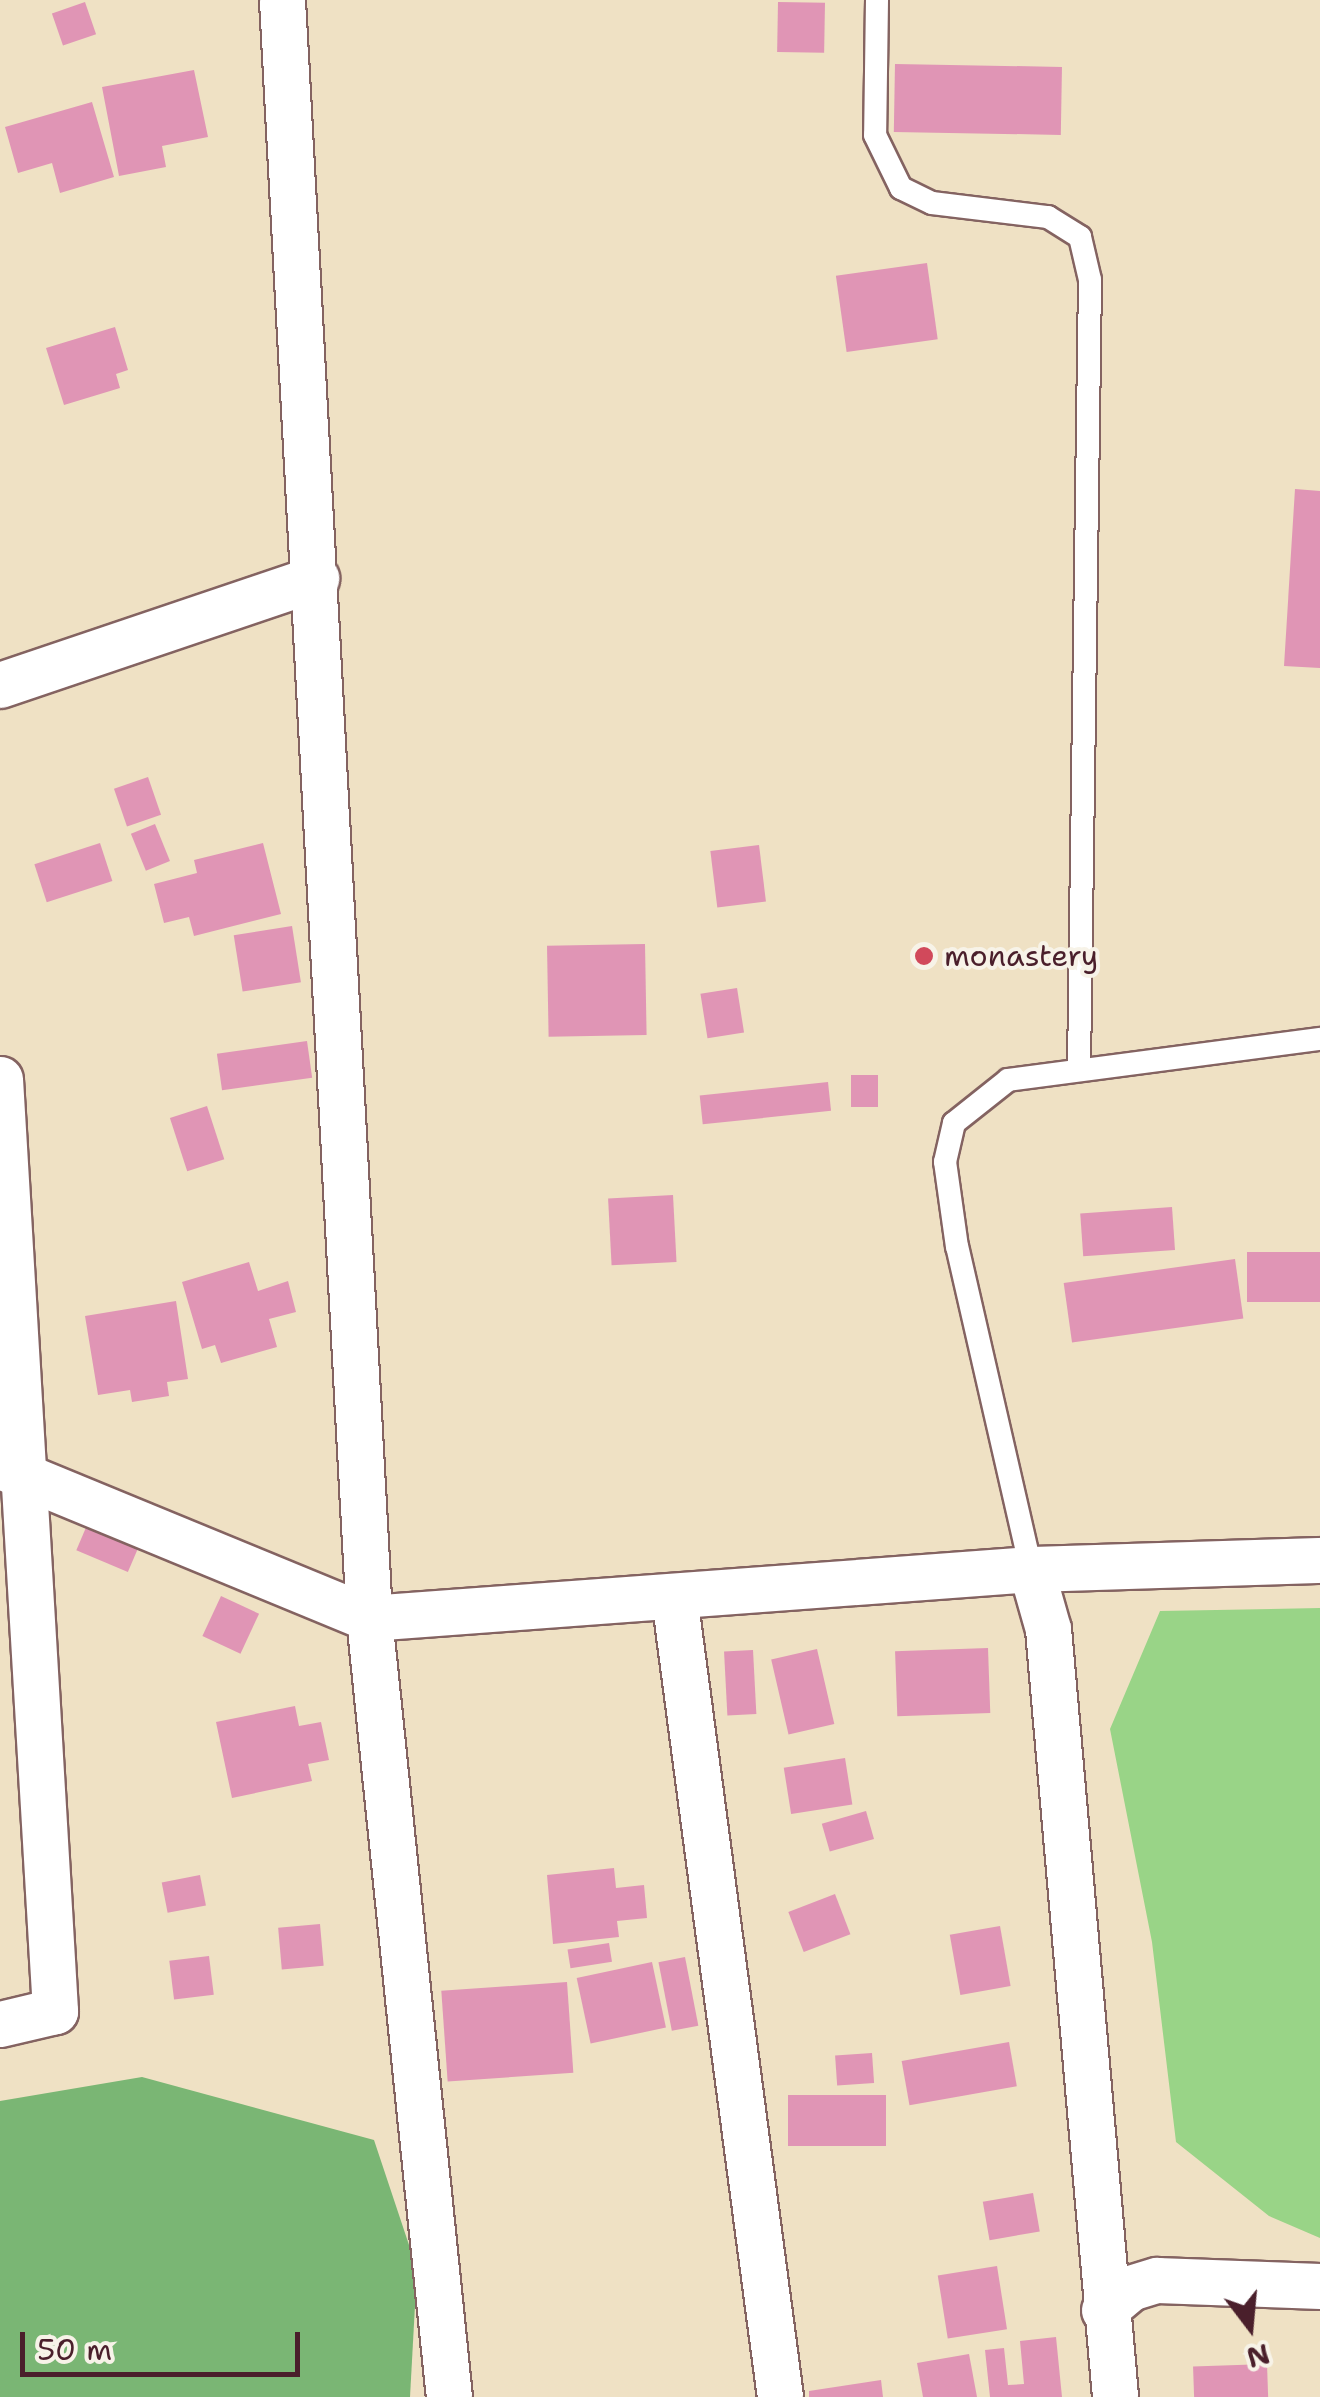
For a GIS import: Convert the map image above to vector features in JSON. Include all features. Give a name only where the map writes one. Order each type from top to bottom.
[{"type":"street","points":[[282,0],[369,1618],[449,2397]]},
{"type":"street","points":[[0,685],[316,578]]},
{"type":"street","points":[[0,1078],[11,1472],[55,2010],[0,2024]]},
{"type":"street","points":[[11,1472],[369,1618],[1031,1569],[1320,1560]]},
{"type":"street","points":[[1031,1569],[1048,1630],[1088,2031],[1104,2310],[1115,2397]]},
{"type":"street","points":[[674,1597],[780,2397]]},
{"type":"street","points":[[1104,2310],[1130,2288],[1157,2280],[1320,2286]]},
{"type":"lane","points":[[877,0],[875,135],[901,188],[932,203],[1048,218],[1080,237],[1090,280],[1079,1070]]},
{"type":"lane","points":[[1031,1569],[957,1247],[945,1162],[954,1122],[1008,1080],[1320,1039]]},
{"type":"green space","points":[[1320,1608],[1320,2238],[1269,2216],[1176,2142],[1152,1942],[1110,1729],[1160,1611]]},
{"type":"green space","points":[[142,2077],[374,2140],[417,2269],[410,2397],[0,2397],[0,2101]]},
{"type":"building","points":[[85,2],[96,34],[63,46],[52,13]]},
{"type":"building","points":[[778,2],[825,3],[824,53],[777,52]]},
{"type":"building","points":[[895,64],[1062,67],[1061,135],[894,132]]},
{"type":"building","points":[[194,70],[208,137],[162,146],[166,167],[119,176],[102,87]]},
{"type":"building","points":[[92,102],[114,177],[60,193],[52,163],[18,173],[5,127]]},
{"type":"building","points":[[927,263],[938,339],[847,352],[836,276]]},
{"type":"building","points":[[115,327],[128,370],[116,374],[120,388],[64,405],[46,348]]},
{"type":"building","points":[[1295,489],[1320,491],[1320,668],[1284,666]]},
{"type":"building","points":[[148,777],[161,815],[127,827],[114,789]]},
{"type":"building","points":[[155,824],[170,861],[146,871],[131,834]]},
{"type":"building","points":[[100,843],[112,881],[47,902],[34,864]]},
{"type":"building","points":[[263,843],[281,914],[194,936],[189,917],[164,923],[154,884],[197,873],[194,860]]},
{"type":"building","points":[[759,845],[766,902],[717,908],[710,851]]},
{"type":"building","points":[[292,926],[301,982],[243,992],[234,935]]},
{"type":"building","points":[[645,944],[647,1035],[549,1037],[547,946]]},
{"type":"building","points":[[737,988],[744,1032],[707,1038],[700,994]]},
{"type":"building","points":[[307,1041],[312,1078],[222,1090],[217,1054]]},
{"type":"building","points":[[851,1075],[878,1075],[878,1107],[851,1107]]},
{"type":"building","points":[[828,1082],[831,1111],[703,1124],[700,1095]]},
{"type":"building","points":[[207,1106],[224,1159],[187,1171],[170,1118]]},
{"type":"building","points":[[673,1195],[677,1262],[612,1265],[608,1198]]},
{"type":"building","points":[[1172,1207],[1175,1250],[1083,1256],[1080,1213]]},
{"type":"building","points":[[1247,1252],[1320,1252],[1320,1302],[1247,1302]]},
{"type":"building","points":[[1235,1259],[1243,1318],[1072,1342],[1064,1283]]},
{"type":"building","points":[[249,1262],[258,1291],[288,1281],[296,1312],[269,1319],[277,1347],[221,1363],[215,1345],[202,1349],[182,1282]]},
{"type":"building","points":[[176,1301],[188,1379],[167,1382],[169,1396],[132,1402],[130,1390],[98,1395],[85,1316]]},
{"type":"building","points":[[90,1518],[142,1540],[128,1572],[76,1550]]},
{"type":"building","points":[[221,1596],[259,1614],[240,1654],[202,1636]]},
{"type":"building","points":[[988,1648],[990,1713],[897,1716],[895,1651]]},
{"type":"building","points":[[817,1649],[834,1724],[789,1735],[771,1660]]},
{"type":"building","points":[[753,1650],[756,1714],[727,1715],[724,1652]]},
{"type":"building","points":[[295,1706],[299,1726],[321,1722],[329,1760],[308,1764],[312,1781],[232,1798],[216,1722]]},
{"type":"building","points":[[845,1758],[852,1804],[791,1814],[784,1768]]},
{"type":"building","points":[[866,1811],[874,1839],[830,1852],[822,1824]]},
{"type":"building","points":[[614,1868],[616,1888],[644,1885],[647,1918],[617,1921],[619,1937],[553,1944],[547,1875]]},
{"type":"building","points":[[200,1875],[206,1905],[168,1913],[162,1882]]},
{"type":"building","points":[[835,1894],[850,1934],[804,1952],[788,1912]]},
{"type":"building","points":[[320,1924],[324,1966],[282,1970],[278,1928]]},
{"type":"building","points":[[1000,1926],[1011,1986],[960,1995],[950,1935]]},
{"type":"building","points":[[609,1943],[612,1962],[570,1968],[568,1950]]},
{"type":"building","points":[[209,1956],[214,1995],[174,2000],[169,1961]]},
{"type":"building","points":[[685,1957],[698,2026],[672,2031],[658,1962]]},
{"type":"building","points":[[652,1962],[666,2028],[591,2044],[577,1978]]},
{"type":"building","points":[[567,1982],[573,2073],[448,2082],[441,1991]]},
{"type":"building","points":[[1009,2042],[1017,2086],[909,2105],[902,2061]]},
{"type":"building","points":[[872,2053],[874,2083],[837,2086],[835,2056]]},
{"type":"building","points":[[788,2095],[886,2095],[886,2146],[788,2146]]},
{"type":"building","points":[[1033,2193],[1040,2231],[990,2240],[983,2202]]},
{"type":"building","points":[[997,2266],[1007,2329],[948,2339],[938,2275]]},
{"type":"building","points":[[1056,2337],[1062,2397],[990,2397],[985,2350],[1004,2348],[1008,2385],[1024,2384],[1020,2341]]},
{"type":"building","points":[[969,2354],[977,2397],[923,2397],[917,2363]]},
{"type":"building","points":[[1267,2364],[1268,2397],[1194,2397],[1193,2367]]},
{"type":"building","points":[[881,2380],[883,2397],[809,2397],[809,2391]]},
{"type":"place","name":"monastery","points":[[924,956]]}]
